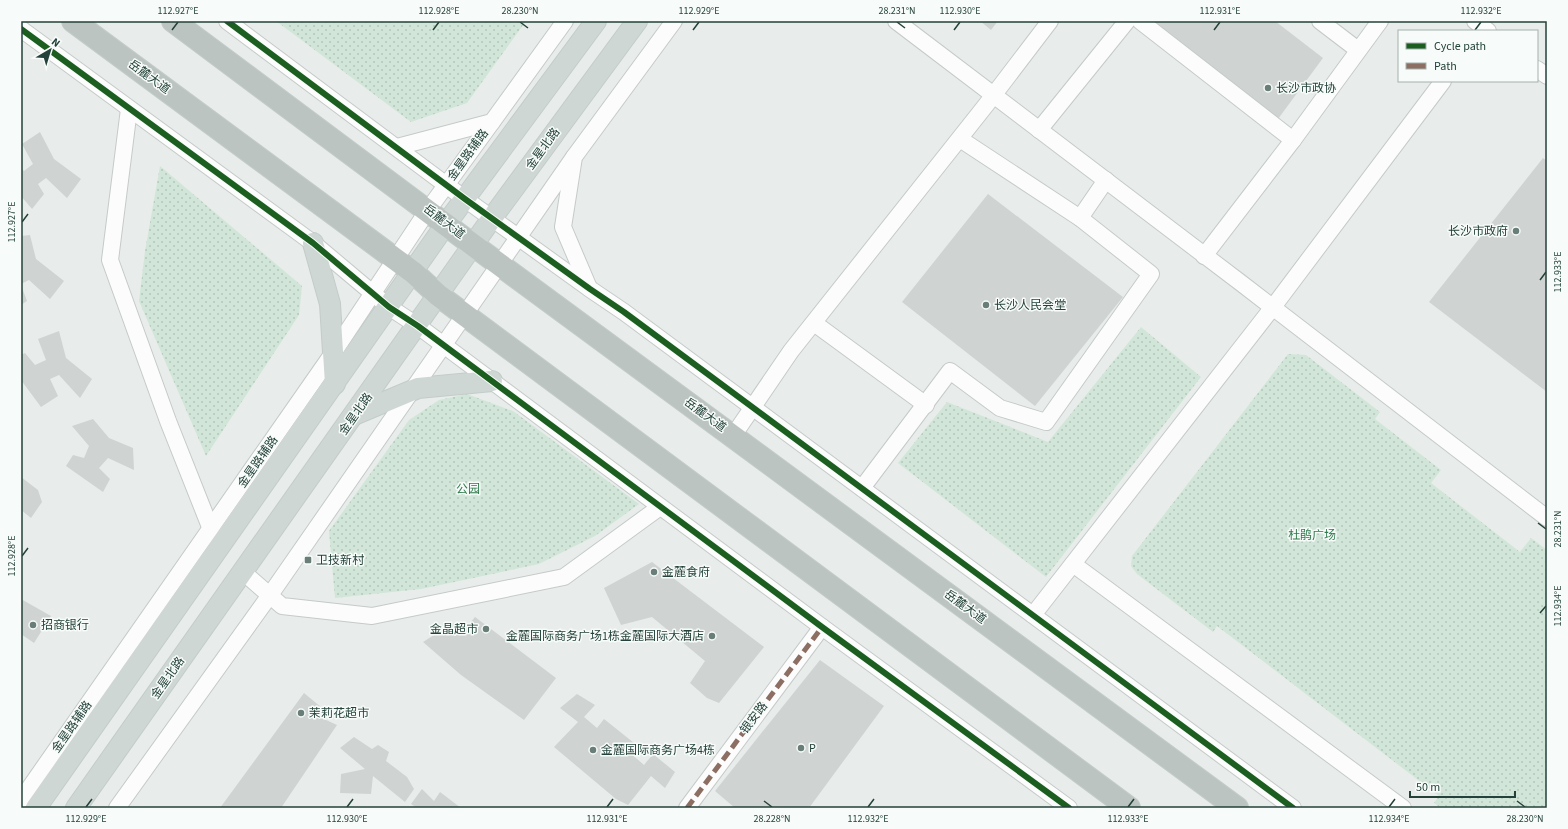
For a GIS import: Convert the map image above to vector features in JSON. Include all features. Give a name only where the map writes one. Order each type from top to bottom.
[{"type":"highway","name":"岳麓大道","points":[[73,21],[414,273],[438,295],[1129,808]]},
{"type":"highway","name":"岳麓大道","points":[[173,21],[500,265],[1237,808]]},
{"type":"main road","points":[[36,808],[414,273],[446,224],[596,21]]},
{"type":"main road","name":"金星北路","points":[[76,808],[356,414],[492,218],[637,21]]},
{"type":"main road","points":[[313,243],[330,304],[335,384]]},
{"type":"main road","points":[[356,414],[418,388],[492,381]]},
{"type":"street","points":[[227,21],[465,199],[624,312],[753,407],[1293,808]]},
{"type":"street","name":"金星路辅路","points":[[21,800],[333,353],[446,184],[565,21]]},
{"type":"street","points":[[117,808],[270,594],[574,157],[674,21]]},
{"type":"street","points":[[896,21],[1273,307],[1547,518]]},
{"type":"street","points":[[733,436],[791,351],[960,139],[1050,21]]},
{"type":"street","points":[[1040,130],[1126,21]]},
{"type":"street","points":[[1140,21],[1293,140]]},
{"type":"street","points":[[1320,21],[1358,50]]},
{"type":"street","points":[[1204,256],[1293,140],[1380,21]]},
{"type":"street","points":[[21,30],[313,243],[389,307],[444,345],[660,507],[1069,808]]},
{"type":"street","points":[[1538,70],[1547,76]]},
{"type":"street","points":[[1033,615],[1273,307],[1443,82]]},
{"type":"street","points":[[129,109],[110,260],[168,421],[218,549]]},
{"type":"street","points":[[397,147],[492,122]]},
{"type":"street","points":[[862,488],[926,405],[950,371],[1000,408],[1046,422],[1151,274],[1080,218],[960,139]]},
{"type":"street","points":[[574,157],[563,227],[590,289]]},
{"type":"street","points":[[1080,218],[1106,180]]},
{"type":"street","points":[[814,323],[926,405]]},
{"type":"street","points":[[243,572],[282,606],[372,616],[564,577],[660,507]]},
{"type":"street","points":[[1074,564],[1403,808]]},
{"type":"street","name":"银安路","points":[[687,808],[822,627]]},
{"type":"green space","points":[[276,21],[526,21],[467,103],[411,122]]},
{"type":"green space","points":[[160,166],[302,286],[299,315],[206,456],[139,301],[145,251]]},
{"type":"green space","points":[[1141,327],[1201,377],[1046,577],[898,463],[947,402],[1048,442]]},
{"type":"green space","name":"杜鹃广场","points":[[1288,354],[1306,355],[1380,412],[1375,419],[1441,470],[1431,483],[1520,552],[1531,538],[1547,550],[1547,808],[1441,808],[1434,803],[1439,796],[1217,626],[1213,632],[1137,574],[1131,566],[1132,556]]},
{"type":"green space","name":"公园","points":[[467,394],[513,411],[639,504],[595,536],[539,564],[421,589],[335,598],[329,531],[409,420],[439,400]]},
{"type":"building","points":[[980,21],[998,21],[991,30]]},
{"type":"building","name":"长沙市政协","points":[[1156,21],[1275,21],[1323,58],[1278,119],[1152,26]]},
{"type":"building","points":[[40,132],[54,159],[81,179],[67,198],[46,178],[38,184],[44,194],[32,209],[21,196],[21,168],[24,171],[33,164],[22,144]]},
{"type":"building","name":"长沙市政府","points":[[1543,158],[1547,161],[1547,392],[1429,302]]},
{"type":"building","points":[[988,194],[1123,297],[1035,406],[902,302]]},
{"type":"building","points":[[30,235],[36,259],[64,281],[50,299],[29,280],[21,284],[21,236]]},
{"type":"building","points":[[21,285],[27,301],[21,305]]},
{"type":"building","points":[[59,331],[66,358],[92,379],[80,398],[59,375],[50,379],[58,396],[41,407],[21,380],[21,355],[25,353],[35,365],[46,360],[38,339]]},
{"type":"building","points":[[93,419],[109,438],[133,448],[134,470],[108,458],[99,468],[110,479],[103,492],[66,466],[73,455],[84,458],[89,446],[72,426]]},
{"type":"building","points":[[21,477],[38,490],[42,502],[31,518],[21,510]]},
{"type":"building","name":"金麓国际商务广场1栋金麓国际大酒店","points":[[652,562],[764,647],[719,703],[707,698],[690,683],[705,661],[652,617],[621,625],[604,588]]},
{"type":"building","name":"招商银行","points":[[21,599],[51,616],[34,643],[21,634]]},
{"type":"building","points":[[475,617],[556,678],[524,720],[461,675],[423,642],[453,623],[466,628]]},
{"type":"building","name":"P","points":[[820,660],[884,706],[809,808],[735,808],[715,791]]},
{"type":"building","points":[[304,693],[327,712],[324,719],[337,725],[281,808],[220,808]]},
{"type":"building","name":"金麓国际商务广场4栋","points":[[577,694],[595,705],[584,717],[597,728],[604,719],[634,743],[629,752],[644,765],[653,754],[675,772],[665,788],[651,776],[628,805],[616,799],[554,747],[578,722],[560,708]]},
{"type":"building","points":[[354,737],[372,749],[378,745],[389,752],[386,761],[407,777],[414,789],[405,802],[373,776],[371,794],[340,793],[341,774],[365,769],[340,748]]},
{"type":"building","points":[[422,789],[434,801],[440,792],[461,808],[417,808],[411,804]]},
{"type":"marked path","points":[[687,808],[822,627]]},
{"type":"cycle path","points":[[227,21],[465,199],[624,312],[1293,808]]},
{"type":"cycle path","points":[[21,29],[313,243],[389,307],[418,326],[822,627],[1069,808]]},
{"type":"place","name":"长沙市政协","points":[[1268,88]]},
{"type":"place","name":"长沙市政府","points":[[1516,231]]},
{"type":"place","name":"长沙人民会堂","points":[[986,305]]},
{"type":"place","name":"卫技新村","points":[[308,560]]},
{"type":"place","name":"金麓食府","points":[[654,572]]},
{"type":"place","name":"招商银行","points":[[33,625]]},
{"type":"place","name":"金晶超市","points":[[486,629]]},
{"type":"place","name":"金麓国际商务广场1栋金麓国际大酒店","points":[[712,636]]},
{"type":"place","name":"茉莉花超市","points":[[301,713]]},
{"type":"place","name":"P","points":[[801,748]]},
{"type":"place","name":"金麓国际商务广场4栋","points":[[593,750]]}]
